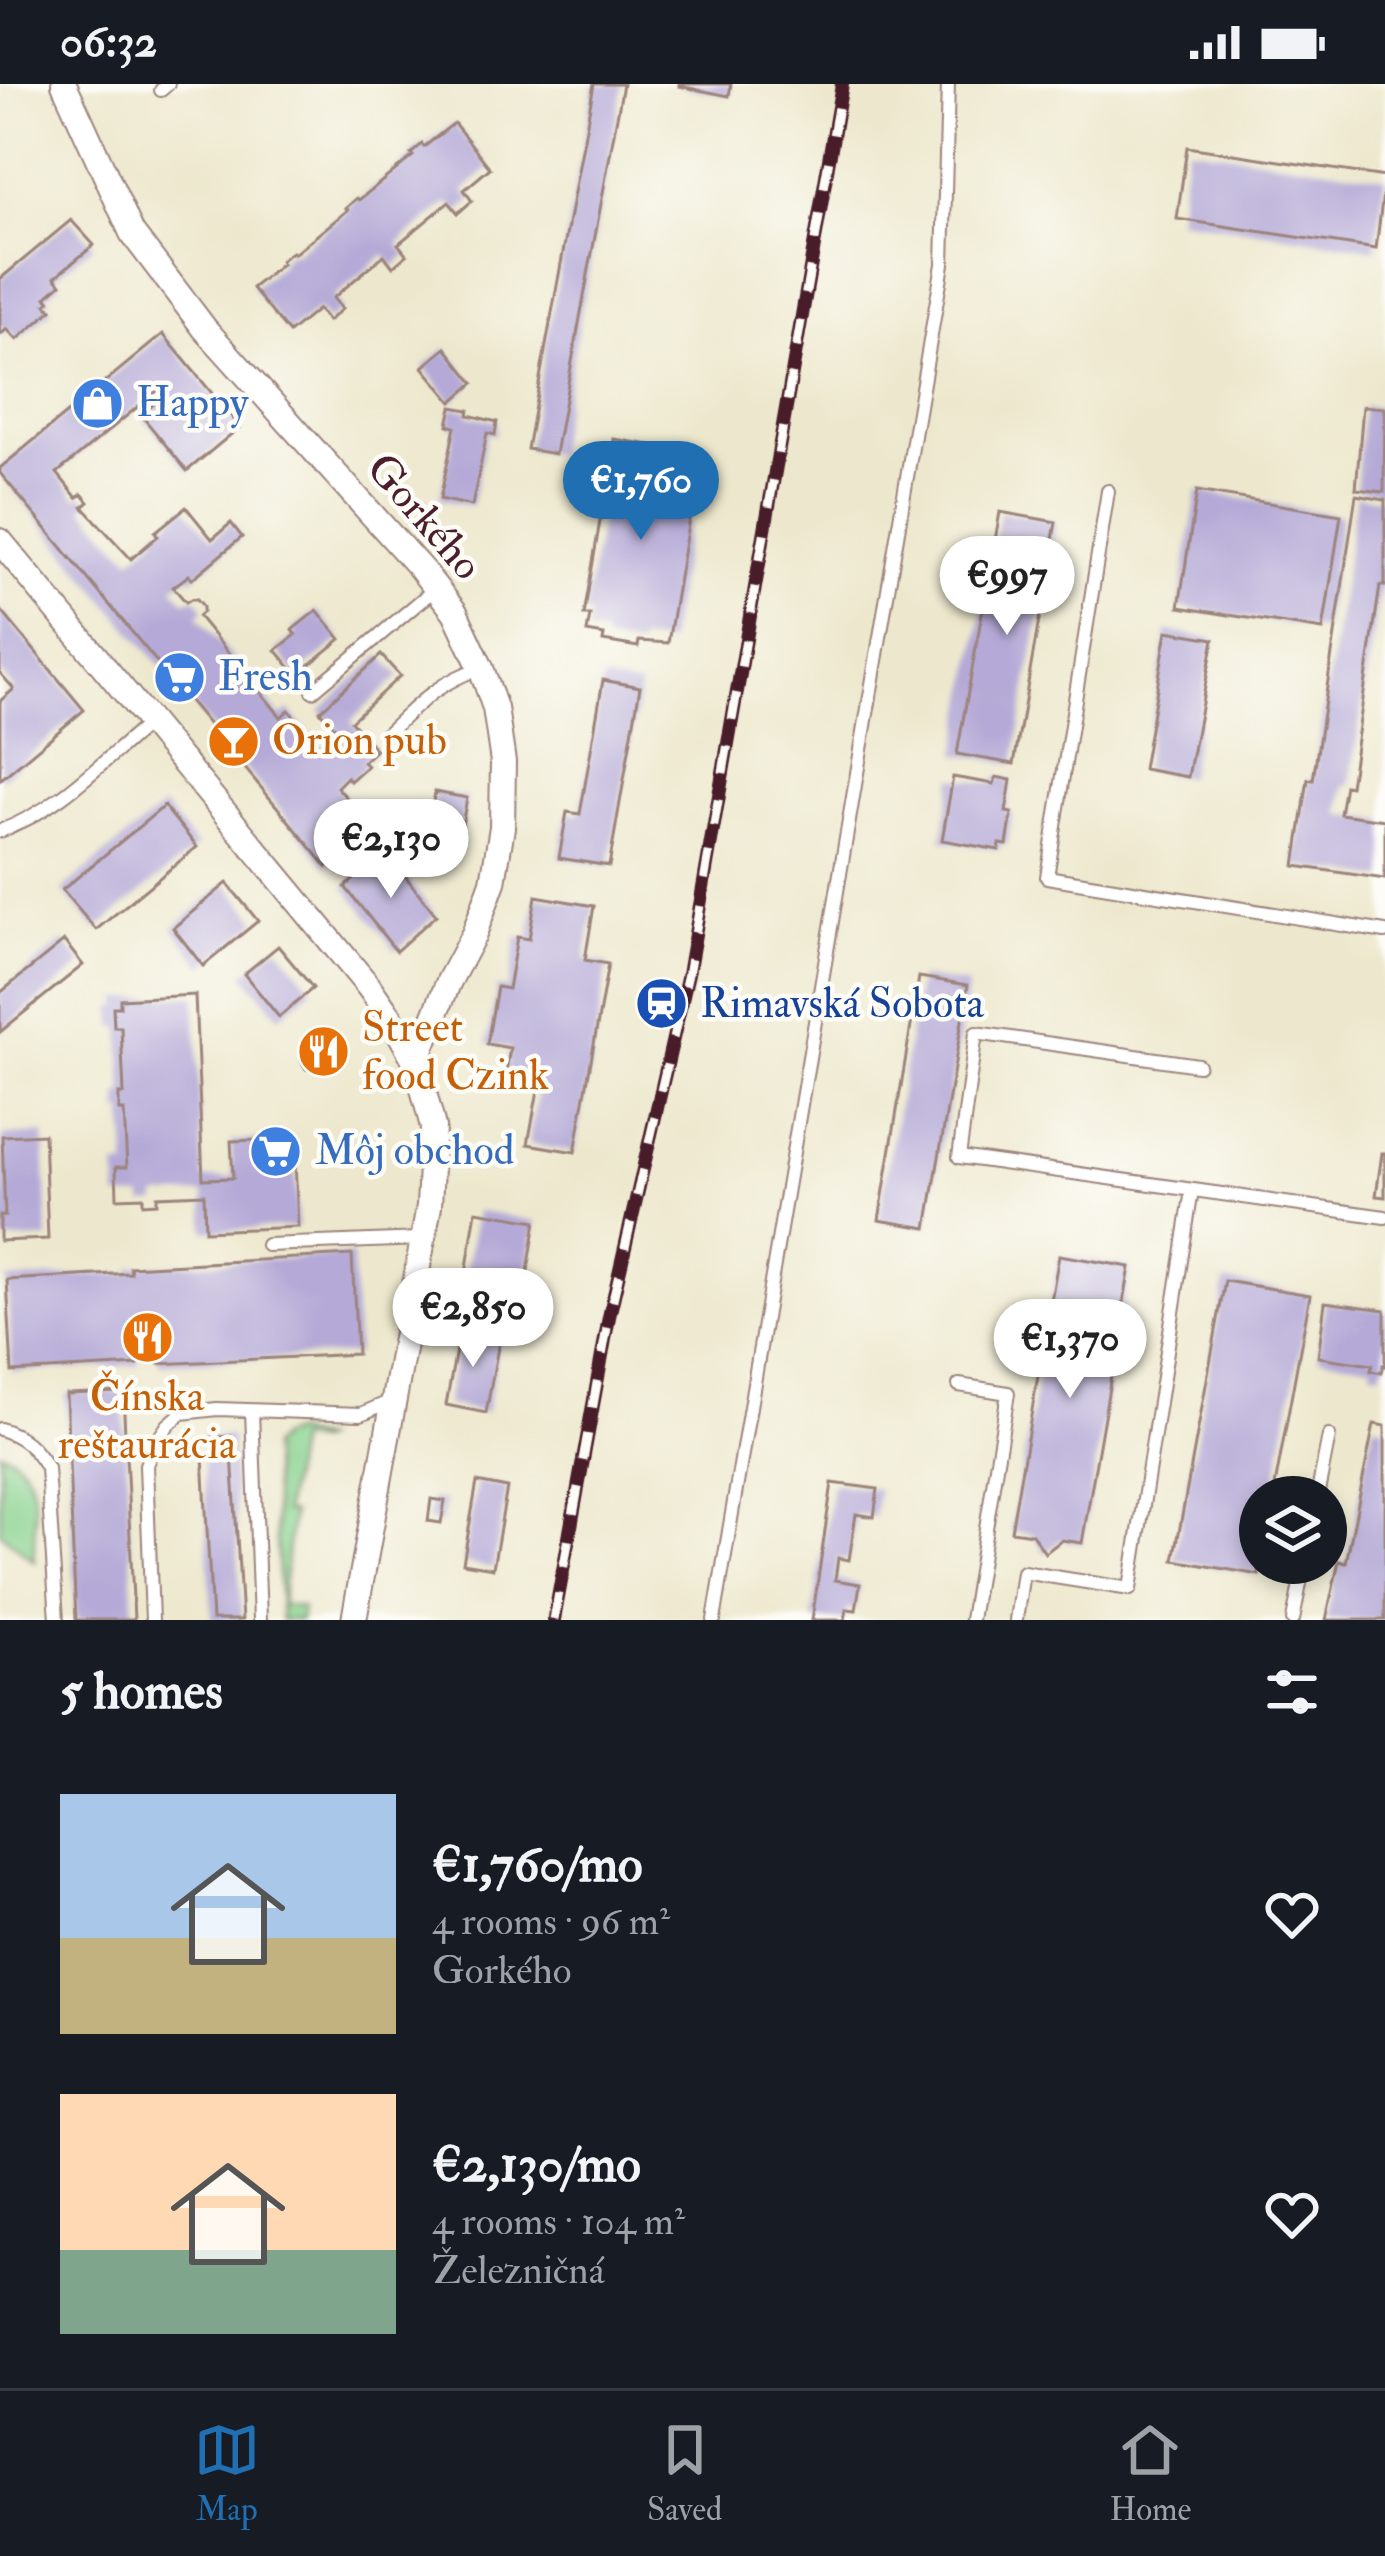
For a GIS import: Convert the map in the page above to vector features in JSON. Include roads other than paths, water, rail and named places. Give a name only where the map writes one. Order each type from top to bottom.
[{"type":"street","name":"Gorkého","points":[[64,84],[133,233],[205,328],[436,588],[455,612],[482,668],[496,708],[503,762],[502,827],[493,882],[416,1062]]},
{"type":"street","points":[[0,541],[369,987],[416,1062],[433,1127],[429,1206],[354,1620]]},
{"type":"lane","points":[[714,1620],[943,264],[948,84]]},
{"type":"lane","points":[[1108,491],[1047,878],[1385,932]]},
{"type":"lane","points":[[313,692],[436,588]]},
{"type":"lane","points":[[385,734],[437,687],[482,668]]},
{"type":"lane","points":[[0,831],[51,806],[150,722]]},
{"type":"lane","points":[[1198,1065],[976,1033],[958,1156],[1385,1217]]},
{"type":"lane","points":[[1016,1620],[1023,1572],[1130,1588],[1192,1190]]},
{"type":"lane","points":[[267,1245],[424,1238]]},
{"type":"lane","points":[[959,1384],[1008,1393],[971,1620]]},
{"type":"lane","points":[[152,1620],[146,1465],[168,1425],[182,1413],[217,1409],[361,1414],[393,1400]]},
{"type":"lane","points":[[252,1411],[260,1620]]},
{"type":"lane","points":[[0,1429],[23,1439],[47,1468],[57,1620]]},
{"type":"lane","points":[[1321,1476],[1329,1436]]},
{"type":"lane","points":[[1293,1620],[1300,1584]]},
{"type":"railway","points":[[554,1620],[609,1317],[689,969],[842,84]]},
{"type":"place","name":"Happy","points":[[97,403]]},
{"type":"place","name":"Fresh","points":[[179,677]]},
{"type":"place","name":"Orion pub","points":[[233,741]]},
{"type":"place","name":"Rimavská Sobota","points":[[661,1004]]},
{"type":"place","name":"Street food Czink","points":[[323,1052]]},
{"type":"place","name":"Môj obchod","points":[[276,1151]]},
{"type":"place","name":"Čínska reštaurácia","points":[[147,1338]]}]
